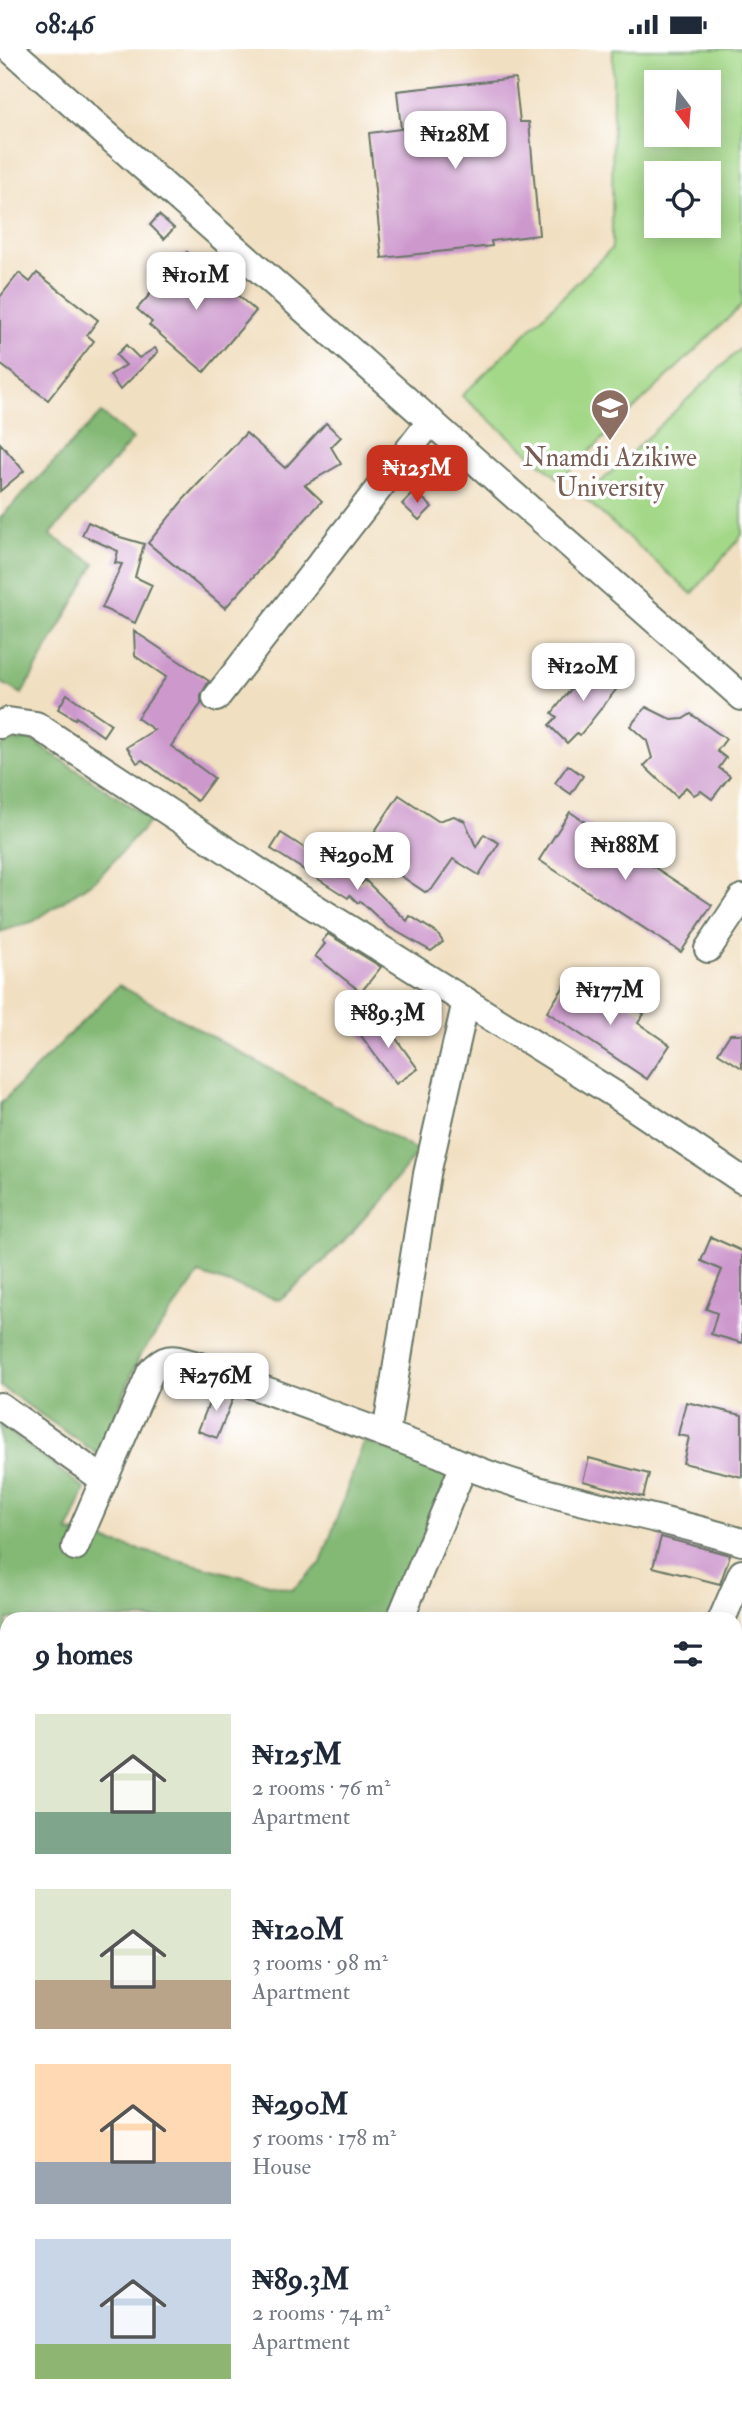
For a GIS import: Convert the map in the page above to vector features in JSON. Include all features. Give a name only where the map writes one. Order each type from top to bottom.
[{"type":"street","points":[[10,49],[742,697]]},
{"type":"street","points":[[216,698],[431,421]]},
{"type":"street","points":[[0,725],[8,721],[36,725],[287,890],[614,1094],[742,1180]]},
{"type":"street","points":[[708,949],[742,898]]},
{"type":"street","points":[[386,1434],[428,1174],[466,1000]]},
{"type":"street","points":[[75,1547],[150,1373],[160,1361],[171,1358],[440,1454],[476,1471],[563,1497],[703,1529],[742,1542]]},
{"type":"street","points":[[0,1406],[104,1480]]},
{"type":"street","points":[[403,1612],[464,1465]]},
{"type":"street","points":[[725,1612],[742,1573]]},
{"type":"green space","points":[[613,49],[742,49],[742,305],[560,480],[462,396],[612,248]]},
{"type":"green space","points":[[742,347],[742,535],[692,594],[584,498]]},
{"type":"green space","points":[[101,413],[133,439],[50,535],[95,564],[22,694],[0,682],[0,518]]},
{"type":"green space","points":[[30,739],[151,820],[98,878],[34,921],[0,932],[0,747],[9,742]]},
{"type":"green space","points":[[119,985],[418,1151],[354,1230],[279,1300],[199,1274],[139,1357],[99,1455],[0,1386],[0,1104]]},
{"type":"green space","points":[[0,1425],[85,1489],[68,1531],[292,1590],[321,1563],[364,1441],[449,1473],[395,1612],[0,1612]]},
{"type":"building","points":[[515,78],[520,122],[529,122],[539,235],[491,241],[492,246],[382,258],[369,133],[401,129],[397,91]]},
{"type":"building","points":[[159,215],[174,228],[164,239],[150,225]]},
{"type":"building","points":[[187,252],[256,311],[204,372],[149,325],[152,322],[137,309]]},
{"type":"building","points":[[19,273],[30,282],[37,273],[98,320],[87,335],[94,341],[48,400],[0,364],[0,297]]},
{"type":"building","points":[[126,345],[139,358],[155,348],[158,352],[120,390],[110,375],[126,365],[116,355]]},
{"type":"building","points":[[326,423],[341,437],[331,447],[341,464],[305,485],[322,501],[225,608],[148,543],[184,499],[246,433],[285,468]]},
{"type":"building","points":[[0,443],[24,471],[0,491]]},
{"type":"building","points":[[415,491],[432,507],[419,520],[402,504]]},
{"type":"building","points":[[88,522],[120,537],[144,544],[135,577],[152,585],[135,623],[102,608],[122,564],[115,563],[118,551],[82,535]]},
{"type":"building","points":[[134,631],[209,681],[201,695],[201,704],[171,746],[214,778],[197,801],[142,760],[137,763],[127,747],[154,730],[137,718],[166,677],[135,656]]},
{"type":"building","points":[[591,664],[619,686],[580,735],[577,733],[567,743],[549,725],[557,717],[552,713]]},
{"type":"building","points":[[67,694],[111,724],[103,736],[76,717],[75,719],[58,709]]},
{"type":"building","points":[[646,707],[672,720],[683,719],[691,714],[726,739],[717,751],[726,758],[719,768],[730,776],[712,799],[701,791],[694,795],[686,787],[677,797],[644,766],[652,758],[647,741],[630,726]]},
{"type":"building","points":[[568,765],[583,776],[571,794],[555,783]]},
{"type":"building","points":[[399,795],[438,821],[454,816],[465,821],[476,847],[484,834],[499,843],[479,875],[453,859],[432,889],[425,892],[398,874],[407,861],[371,837]]},
{"type":"building","points":[[570,812],[712,905],[681,952],[539,860]]},
{"type":"building","points":[[281,833],[361,884],[365,880],[407,921],[410,916],[437,933],[443,942],[431,951],[387,926],[360,901],[358,903],[350,895],[348,898],[271,849]]},
{"type":"building","points":[[328,934],[381,967],[361,992],[315,956],[325,944],[322,941]]},
{"type":"building","points":[[569,979],[595,997],[606,987],[618,995],[613,1003],[632,1006],[644,1014],[638,1023],[670,1045],[647,1079],[547,1012]]},
{"type":"building","points":[[379,1015],[418,1069],[396,1084],[357,1030]]},
{"type":"building","points":[[730,1034],[742,1034],[742,1068],[718,1053]]},
{"type":"building","points":[[711,1237],[742,1251],[742,1343],[711,1334],[717,1313],[706,1309],[722,1270],[701,1261]]},
{"type":"building","points":[[215,1388],[234,1396],[217,1438],[198,1431]]},
{"type":"building","points":[[686,1402],[742,1415],[742,1477],[683,1463],[689,1437],[678,1435]]},
{"type":"building","points":[[589,1458],[649,1474],[643,1497],[583,1481]]},
{"type":"building","points":[[661,1537],[730,1555],[720,1584],[653,1567]]},
{"type":"place","name":"Nnamdi Azikiwe University","points":[[610,442]]}]
